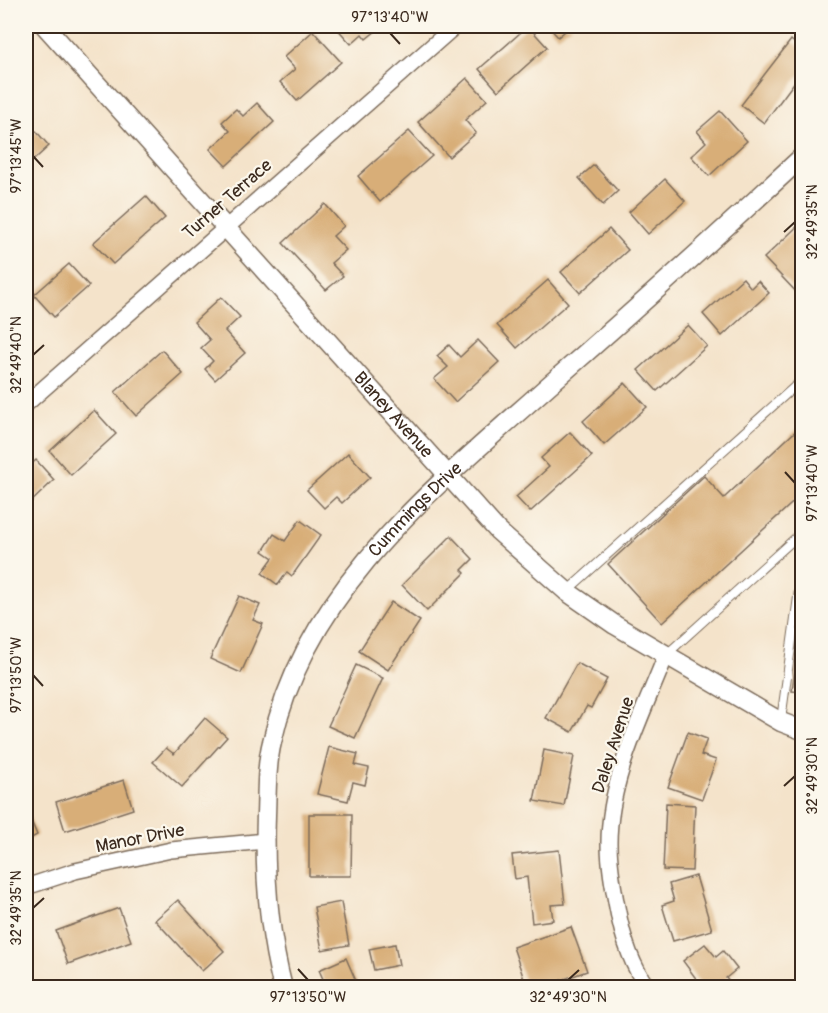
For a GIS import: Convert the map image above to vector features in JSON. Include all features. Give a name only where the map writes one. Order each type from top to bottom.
[{"type":"street","name":"Blaney Avenue","points":[[45,26],[498,531],[567,591],[615,625],[781,722],[802,730]]},
{"type":"street","name":"Turner Terrace","points":[[26,404],[225,226],[455,26]]},
{"type":"street","name":"Cummings Drive","points":[[283,987],[273,949],[265,892],[265,841],[271,743],[290,680],[324,616],[402,519],[448,475],[676,274],[802,157]]},
{"type":"street","name":"Daley Avenue","points":[[648,987],[632,958],[619,920],[612,880],[609,842],[615,793],[627,753],[666,655]]},
{"type":"street","name":"Manor Drive","points":[[26,887],[75,871],[171,850],[265,841]]},
{"type":"lane","points":[[567,591],[802,380]]},
{"type":"lane","points":[[666,655],[802,532]]},
{"type":"lane","points":[[781,722],[802,568]]},
{"type":"building","points":[[335,26],[382,26],[366,39],[362,34],[351,44]]},
{"type":"building","points":[[528,26],[547,47],[498,91],[479,69]]},
{"type":"building","points":[[548,26],[571,26],[558,37]]},
{"type":"building","points":[[313,31],[341,62],[297,101],[280,82],[295,69],[284,57]]},
{"type":"building","points":[[791,40],[802,49],[802,72],[764,123],[741,105]]},
{"type":"building","points":[[467,78],[487,100],[465,120],[476,133],[449,157],[418,122]]},
{"type":"building","points":[[257,103],[274,122],[226,166],[210,149],[230,131],[222,122],[236,109],[243,116]]},
{"type":"building","points":[[720,111],[747,141],[709,176],[691,156],[706,142],[697,131]]},
{"type":"building","points":[[36,131],[49,146],[26,167],[26,140]]},
{"type":"building","points":[[409,131],[432,156],[380,202],[358,176]]},
{"type":"building","points":[[594,165],[618,191],[603,205],[579,178]]},
{"type":"building","points":[[665,179],[685,201],[648,234],[629,212]]},
{"type":"building","points":[[146,196],[165,218],[113,264],[93,243]]},
{"type":"building","points":[[325,204],[344,226],[333,236],[346,250],[331,263],[343,276],[326,290],[283,243]]},
{"type":"building","points":[[802,222],[802,298],[764,258]]},
{"type":"building","points":[[609,229],[628,250],[580,293],[561,272]]},
{"type":"building","points":[[69,264],[89,286],[54,317],[34,295]]},
{"type":"building","points":[[743,278],[751,288],[758,281],[769,293],[722,336],[703,314]]},
{"type":"building","points":[[548,280],[568,303],[517,348],[497,325]]},
{"type":"building","points":[[221,297],[240,317],[225,331],[245,353],[215,380],[205,369],[213,361],[201,348],[210,340],[194,322]]},
{"type":"building","points":[[688,325],[707,346],[657,391],[638,370]]},
{"type":"building","points":[[478,340],[499,362],[455,402],[434,379],[448,367],[437,356],[449,345],[460,357]]},
{"type":"building","points":[[162,350],[183,374],[136,416],[115,392]]},
{"type":"building","points":[[625,383],[647,407],[604,445],[583,421]]},
{"type":"building","points":[[802,390],[802,409],[793,399]]},
{"type":"building","points":[[94,410],[116,434],[71,475],[50,451]]},
{"type":"building","points":[[802,425],[802,494],[662,623],[608,564],[704,476],[724,498]]},
{"type":"building","points":[[570,432],[592,456],[530,512],[516,497],[549,467],[541,458]]},
{"type":"building","points":[[348,453],[370,477],[342,503],[336,497],[324,508],[307,490]]},
{"type":"building","points":[[36,460],[54,480],[26,507],[26,469]]},
{"type":"building","points":[[300,520],[321,535],[292,576],[287,572],[278,585],[262,573],[273,558],[263,551],[274,534],[285,541]]},
{"type":"building","points":[[451,536],[473,559],[462,570],[465,573],[427,611],[402,585]]},
{"type":"building","points":[[239,596],[260,605],[253,620],[263,624],[241,673],[210,659]]},
{"type":"building","points":[[391,602],[420,621],[388,670],[359,651]]},
{"type":"building","points":[[798,649],[802,650],[802,692],[792,691]]},
{"type":"building","points":[[577,663],[607,679],[591,708],[587,706],[572,732],[546,718]]},
{"type":"building","points":[[356,665],[383,678],[355,738],[328,726]]},
{"type":"building","points":[[205,718],[227,737],[182,787],[153,762],[166,748],[174,754]]},
{"type":"building","points":[[688,732],[707,739],[701,755],[716,760],[702,799],[668,787]]},
{"type":"building","points":[[329,747],[358,754],[355,765],[369,768],[365,785],[353,782],[348,801],[317,794]]},
{"type":"building","points":[[544,750],[574,756],[564,806],[534,801]]},
{"type":"building","points":[[124,780],[133,809],[65,831],[56,802]]},
{"type":"building","points":[[666,803],[695,805],[692,871],[663,870]]},
{"type":"building","points":[[26,809],[37,835],[26,841]]},
{"type":"building","points":[[309,814],[352,814],[351,876],[309,876]]},
{"type":"building","points":[[559,850],[565,904],[551,905],[553,920],[532,923],[527,877],[515,879],[512,855]]},
{"type":"building","points":[[696,876],[712,930],[673,941],[662,905],[674,901],[669,884]]},
{"type":"building","points":[[178,900],[224,951],[202,971],[155,920]]},
{"type":"building","points":[[341,902],[349,945],[322,950],[314,907]]},
{"type":"building","points":[[119,908],[131,941],[68,964],[56,931]]},
{"type":"building","points":[[571,927],[587,971],[539,988],[527,988],[513,947]]},
{"type":"building","points":[[395,944],[399,965],[374,970],[369,949]]},
{"type":"building","points":[[705,944],[716,957],[723,951],[737,969],[726,978],[734,988],[703,988],[683,961]]},
{"type":"building","points":[[346,958],[359,988],[327,988],[319,970]]}]
